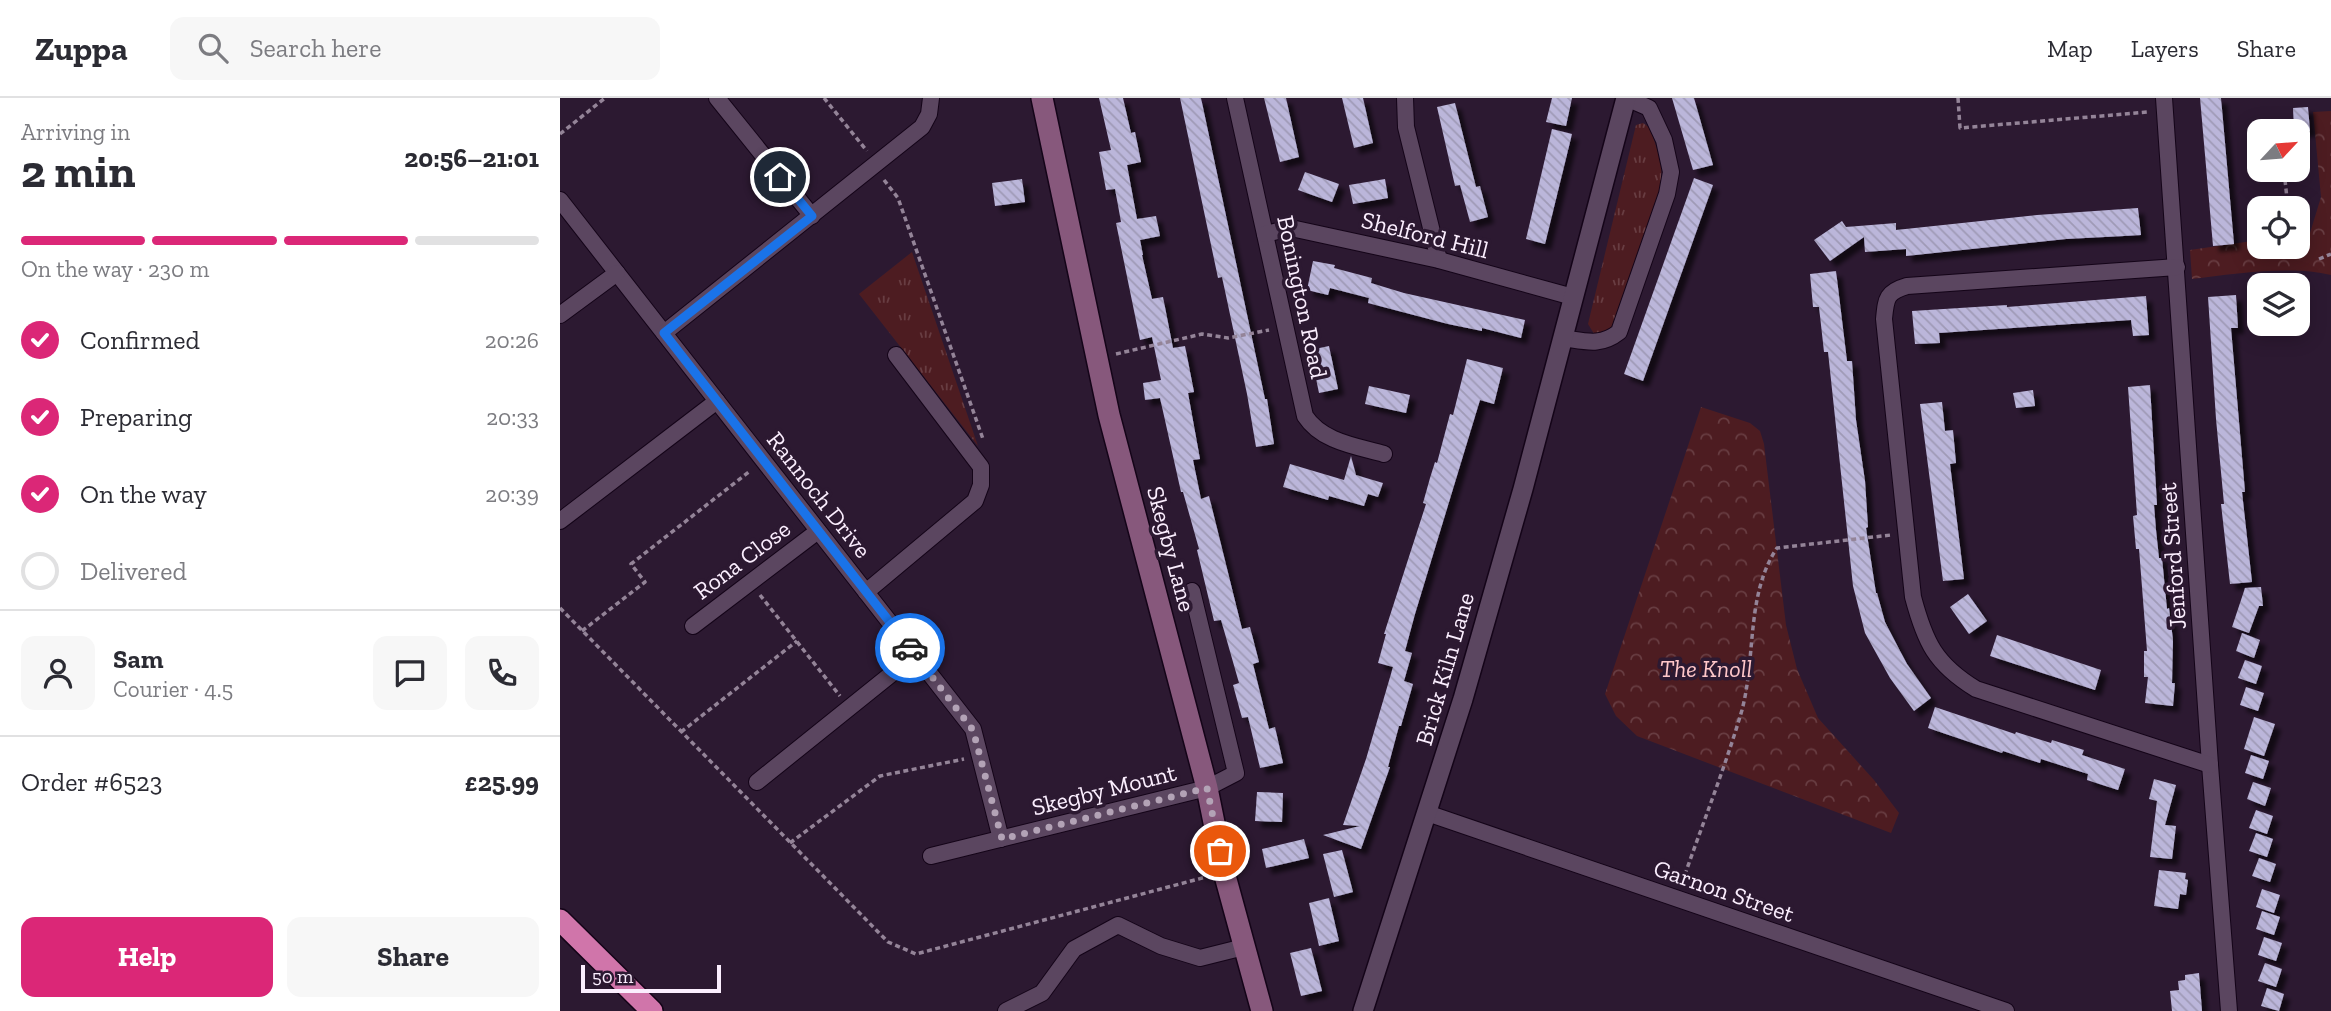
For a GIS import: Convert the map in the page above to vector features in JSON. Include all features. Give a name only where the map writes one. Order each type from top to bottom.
[{"type":"highway","points":[[560,920],[652,1011]]},
{"type":"main road","name":"Skegby Lane","points":[[1042,98],[1109,415],[1207,788],[1224,872],[1262,1011]]},
{"type":"street","points":[[717,98],[812,216]]},
{"type":"street","points":[[664,333],[922,127],[929,114],[931,98]]},
{"type":"street","name":"Bonington Road","points":[[1235,98],[1305,416],[1311,426],[1323,436],[1384,454]]},
{"type":"street","points":[[1405,98],[1406,127],[1439,260]]},
{"type":"street","name":"Brick Kiln Lane","points":[[1363,1011],[1463,699],[1626,98],[1649,108],[1664,141],[1671,172],[1667,194],[1619,332],[1608,341],[1590,342],[1562,338]]},
{"type":"street","name":"Jenford Street","points":[[2165,104],[2229,1011]]},
{"type":"street","name":"Rannoch Drive","points":[[560,200],[973,730],[1002,839]]},
{"type":"street","name":"Shelford Hill","points":[[1265,233],[1292,228],[1439,260],[1573,297]]},
{"type":"street","points":[[2177,267],[1907,286],[1894,290],[1885,301],[1884,319],[1913,597],[1921,628],[1937,657],[1956,676],[1976,689],[2210,765]]},
{"type":"street","points":[[560,315],[617,272]]},
{"type":"street","points":[[866,592],[975,501],[981,485],[981,467],[896,355]]},
{"type":"street","points":[[560,521],[717,401]]},
{"type":"street","name":"Rona Close","points":[[693,626],[818,531]]},
{"type":"street","name":"Skegby Mount","points":[[931,856],[1207,788],[1236,773],[1192,591]]},
{"type":"street","points":[[757,782],[915,655]]},
{"type":"street","name":"Garnon Street","points":[[1427,813],[2006,1011]]},
{"type":"street","points":[[1011,1010],[1042,993],[1074,949],[1118,925],[1161,946],[1200,958],[1244,947]]},
{"type":"path","points":[[560,134],[605,98]]},
{"type":"path","points":[[824,98],[898,198],[990,460],[981,467]]},
{"type":"path","points":[[1958,98],[1960,128],[2165,104]]},
{"type":"path","points":[[2319,259],[2331,254]]},
{"type":"path","points":[[1097,359],[1202,334],[1228,338],[1284,327]]},
{"type":"path","points":[[582,631],[645,582],[631,564],[764,461]]},
{"type":"path","points":[[1677,898],[1742,708],[1750,664],[1753,623],[1766,564],[1777,548],[1907,533]]},
{"type":"path","points":[[750,582],[849,708]]},
{"type":"path","points":[[560,608],[888,942],[916,954],[1224,872]]},
{"type":"path","points":[[681,732],[797,641]]},
{"type":"path","points":[[790,843],[880,776],[980,756]]},
{"type":"green space","points":[[2331,111],[2331,275],[2281,271],[2192,279],[2190,250],[2247,242],[2247,259],[2310,259],[2310,233],[2321,197],[2313,112]]},
{"type":"green space","points":[[1643,123],[1650,128],[1662,164],[1660,192],[1614,325],[1596,337],[1588,324],[1636,125]]},
{"type":"green space","points":[[912,252],[978,446],[859,294]]},
{"type":"green space","name":"The Knoll","points":[[1701,407],[1750,423],[1760,431],[1764,444],[1786,625],[1797,669],[1818,718],[1874,780],[1899,813],[1891,833],[1637,736],[1616,716],[1605,694]]},
{"type":"building","points":[[1099,98],[1123,98],[1131,133],[1135,132],[1141,162],[1127,165],[1137,219],[1156,216],[1160,236],[1140,240],[1152,299],[1163,297],[1173,348],[1185,346],[1194,392],[1188,393],[1200,459],[1193,460],[1201,499],[1209,496],[1242,629],[1250,627],[1259,662],[1253,664],[1269,729],[1275,727],[1283,763],[1260,768],[1248,717],[1242,718],[1233,685],[1239,683],[1221,620],[1214,621],[1197,550],[1199,549],[1181,492],[1160,398],[1145,400],[1143,383],[1161,380],[1152,337],[1140,340],[1116,223],[1121,222],[1115,189],[1106,190],[1099,152],[1111,150]]},
{"type":"building","points":[[1180,98],[1201,98],[1267,399],[1274,444],[1256,447],[1222,277],[1218,278]]},
{"type":"building","points":[[1264,98],[1286,98],[1299,157],[1280,162]]},
{"type":"building","points":[[1342,98],[1363,98],[1373,143],[1354,148]]},
{"type":"building","points":[[1552,98],[1572,98],[1566,126],[1546,122]]},
{"type":"building","points":[[1672,98],[1694,98],[1713,165],[1693,170]]},
{"type":"building","points":[[2200,98],[2221,98],[2234,244],[2213,246]]},
{"type":"building","points":[[1455,103],[1476,187],[1480,186],[1488,217],[1470,222],[1460,185],[1455,186],[1437,107]]},
{"type":"building","points":[[2308,107],[2309,119],[2293,119],[2293,108]]},
{"type":"building","points":[[1552,129],[1572,134],[1545,244],[1526,239]]},
{"type":"building","points":[[1305,172],[1339,184],[1332,202],[1298,190]]},
{"type":"building","points":[[1694,178],[1713,185],[1643,381],[1624,374]]},
{"type":"building","points":[[1022,179],[1025,202],[995,206],[992,183]]},
{"type":"building","points":[[1385,179],[1388,198],[1353,204],[1349,185]]},
{"type":"building","points":[[2138,208],[2141,235],[2066,239],[1906,256],[1906,249],[1865,252],[1864,237],[1830,261],[1814,240],[1842,221],[1846,227],[1896,223],[1896,230],[2037,215]]},
{"type":"building","points":[[1313,261],[1335,265],[1334,268],[1372,278],[1371,283],[1404,293],[1525,320],[1521,338],[1482,328],[1482,331],[1448,324],[1368,303],[1369,298],[1330,288],[1328,295],[1307,290]]},
{"type":"building","points":[[1836,271],[1847,361],[1852,361],[1856,420],[1865,481],[1866,528],[1876,593],[1885,622],[1898,647],[1931,698],[1914,711],[1890,678],[1865,633],[1853,586],[1828,352],[1824,352],[1819,307],[1813,307],[1810,274]]},
{"type":"building","points":[[2236,295],[2238,328],[2231,328],[2245,492],[2242,492],[2252,582],[2230,584],[2221,504],[2224,504],[2208,297]]},
{"type":"building","points":[[2146,296],[2149,335],[2133,336],[2131,320],[1939,333],[1940,343],[1915,344],[1912,311]]},
{"type":"building","points":[[1329,346],[1338,389],[1319,393],[1310,350]]},
{"type":"building","points":[[1467,359],[1503,368],[1494,404],[1480,400],[1415,614],[1405,651],[1412,653],[1404,681],[1413,684],[1399,726],[1390,767],[1361,849],[1323,835],[1360,826],[1343,825],[1393,667],[1378,663],[1384,634],[1426,504],[1423,503],[1450,414],[1453,415]]},
{"type":"building","points":[[2150,385],[2156,530],[2173,640],[2173,706],[2145,703],[2148,677],[2144,677],[2144,651],[2147,651],[2139,549],[2136,549],[2133,516],[2137,515],[2128,387]]},
{"type":"building","points":[[1369,386],[1410,395],[1406,413],[1365,404]]},
{"type":"building","points":[[2033,390],[2035,406],[2016,408],[2013,393]]},
{"type":"building","points":[[1942,402],[1945,431],[1953,430],[1956,463],[1950,464],[1964,579],[1943,581],[1920,404]]},
{"type":"building","points":[[1351,456],[1356,475],[1383,483],[1378,497],[1368,494],[1364,506],[1329,496],[1328,500],[1283,487],[1290,464],[1344,480]]},
{"type":"building","points":[[2261,587],[2263,606],[2259,606],[2249,633],[2232,627],[2245,588]]},
{"type":"building","points":[[1968,594],[1987,621],[1969,634],[1950,607]]},
{"type":"building","points":[[2242,633],[2260,640],[2254,658],[2236,651]]},
{"type":"building","points":[[1997,635],[2101,670],[2095,690],[1990,656]]},
{"type":"building","points":[[2245,660],[2262,666],[2256,684],[2238,678]]},
{"type":"building","points":[[2246,687],[2264,693],[2258,711],[2240,705]]},
{"type":"building","points":[[1935,707],[2015,734],[2016,732],[2051,743],[2052,740],[2084,750],[2082,755],[2125,769],[2118,790],[2087,780],[2088,774],[2041,759],[2040,763],[2003,751],[2002,753],[1928,728]]},
{"type":"building","points":[[2254,717],[2275,724],[2264,756],[2244,749]]},
{"type":"building","points":[[2251,755],[2269,761],[2263,779],[2245,773]]},
{"type":"building","points":[[2154,779],[2176,785],[2165,825],[2176,826],[2172,859],[2150,857],[2157,801],[2149,799]]},
{"type":"building","points":[[2253,782],[2271,788],[2265,806],[2247,799]]},
{"type":"building","points":[[1257,792],[1283,793],[1282,822],[1255,821]]},
{"type":"building","points":[[2256,810],[2273,816],[2267,834],[2249,828]]},
{"type":"building","points":[[2256,833],[2273,839],[2267,857],[2249,851]]},
{"type":"building","points":[[1304,839],[1309,858],[1266,868],[1262,849]]},
{"type":"building","points":[[1342,850],[1353,892],[1334,897],[1323,854]]},
{"type":"building","points":[[2259,858],[2276,864],[2270,882],[2252,876]]},
{"type":"building","points":[[2159,870],[2186,873],[2186,895],[2180,894],[2178,909],[2154,906]]},
{"type":"building","points":[[2262,889],[2280,895],[2274,913],[2256,907]]},
{"type":"building","points":[[1329,898],[1339,941],[1319,946],[1309,903]]},
{"type":"building","points":[[2262,911],[2280,917],[2274,935],[2256,929]]},
{"type":"building","points":[[2264,937],[2282,943],[2276,961],[2258,955]]},
{"type":"building","points":[[1311,948],[1322,991],[1301,996],[1290,953]]},
{"type":"building","points":[[2265,963],[2282,969],[2276,987],[2258,981]]},
{"type":"building","points":[[2199,973],[2202,1011],[2172,1011],[2170,991],[2179,990],[2178,981],[2185,980],[2185,975]]},
{"type":"building","points":[[2267,988],[2284,994],[2279,1011],[2261,1006]]},
{"type":"way so far","points":[[910,648],[973,730],[1002,839],[1207,788],[1220,851]]},
{"type":"route","points":[[780,177],[812,216],[664,333],[910,648]]}]
